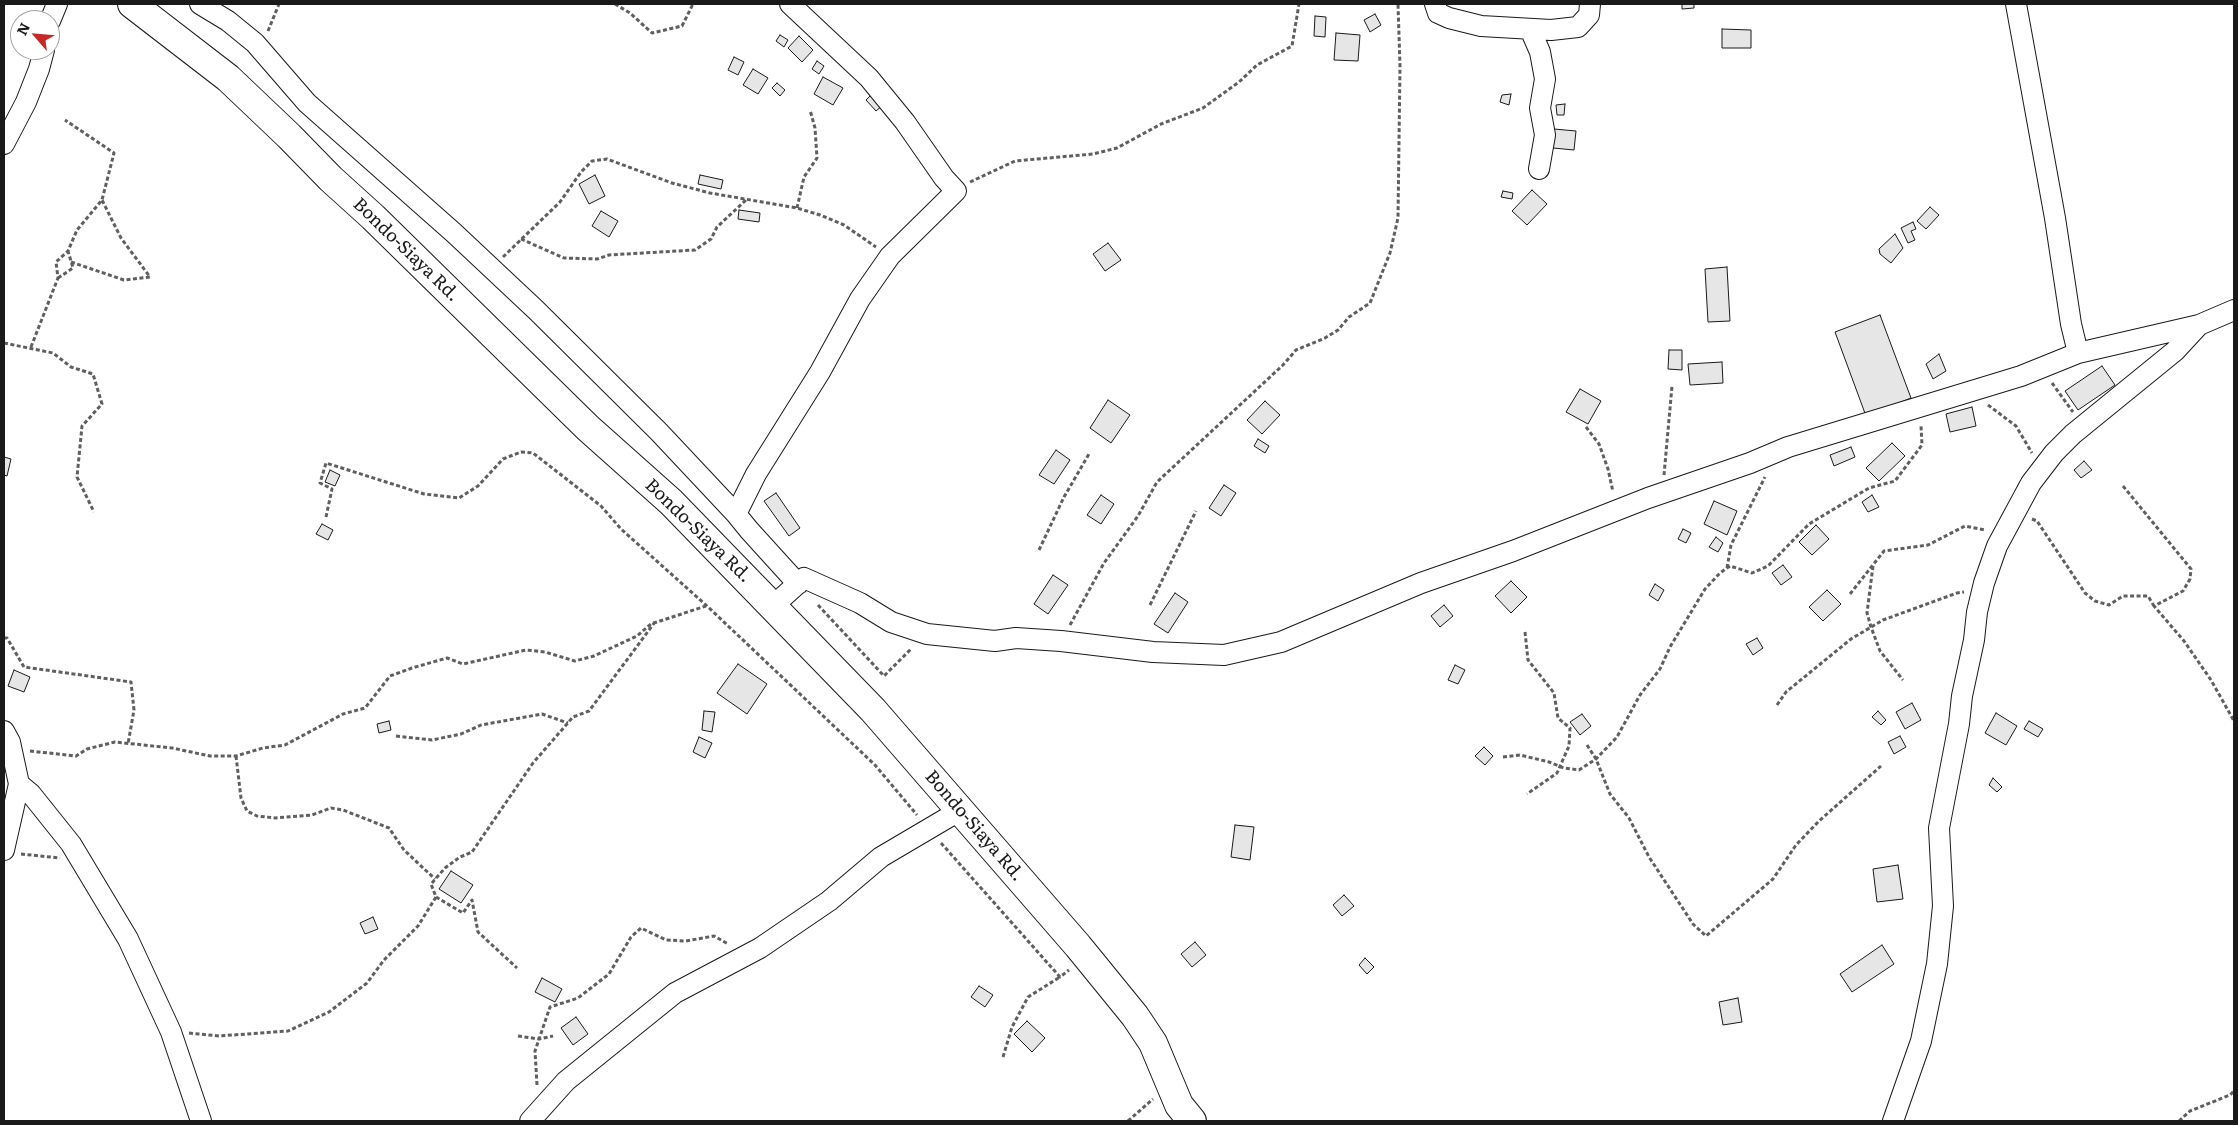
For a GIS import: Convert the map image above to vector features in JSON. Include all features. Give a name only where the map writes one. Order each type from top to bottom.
[{"type":"highway","name":"Bondo-Siaya Rd.","points":[[132,4],[235,84],[588,428],[671,502],[773,606],[902,742],[1135,1016],[1153,1043],[1179,1105],[1192,1121]]},
{"type":"street","points":[[200,4],[228,21],[254,43],[308,103],[454,233],[612,385],[624,400],[684,457],[798,584]]},
{"type":"street","points":[[736,514],[756,474],[820,372],[860,299],[890,256],[956,191],[944,178],[906,122],[869,78],[844,52],[790,4]]},
{"type":"street","points":[[1435,4],[1438,13],[1449,18],[1481,26],[1551,30],[1578,27],[1589,15],[1590,4]]},
{"type":"street","points":[[2016,4],[2055,218],[2071,324],[2078,353]]},
{"type":"street","points":[[1530,29],[1540,52],[1545,80],[1540,108],[1545,135],[1539,169]]},
{"type":"street","points":[[4,144],[32,85],[41,60]]},
{"type":"street","points":[[773,606],[804,578],[860,603],[891,622],[927,634],[995,641],[1016,638],[1061,641],[1154,652],[1206,656],[1224,655],[1281,642],[1421,583],[1513,551],[1617,510],[1750,463],[1775,452],[1968,392],[2078,353],[2199,325],[2234,310]]},
{"type":"street","points":[[1893,1121],[1922,1041],[1937,964],[1942,906],[1939,828],[1982,591],[2002,538],[2031,483],[2054,453],[2082,427],[2187,340],[2199,325]]},
{"type":"street","points":[[4,731],[10,742],[19,784],[4,849]]},
{"type":"street","points":[[19,784],[31,794],[78,855],[128,939],[171,1032],[201,1121]]},
{"type":"street","points":[[534,1116],[566,1081],[675,993],[760,948],[829,901],[882,857],[959,811]]},
{"type":"path","points":[[262,54],[272,19],[279,4]]},
{"type":"path","points":[[616,4],[630,13],[652,33],[682,26],[693,4]]},
{"type":"path","points":[[956,191],[972,180],[1016,161],[1093,154],[1117,148],[1161,124],[1203,108],[1231,88],[1256,65],[1292,46],[1299,4]]},
{"type":"path","points":[[1061,641],[1104,563],[1138,516],[1157,482],[1283,365],[1296,350],[1325,338],[1338,330],[1349,317],[1370,303],[1390,252],[1398,218],[1400,66],[1398,4]]},
{"type":"path","points":[[797,208],[804,177],[817,158],[815,128],[810,110]]},
{"type":"path","points":[[31,347],[58,278],[56,262],[68,251],[77,230],[102,200],[114,153],[65,120]]},
{"type":"path","points":[[491,269],[520,238],[560,202],[581,172],[592,161],[607,159],[672,183],[710,194],[797,208],[844,225],[890,256]]},
{"type":"path","points":[[71,262],[124,280],[150,277],[121,238],[102,200]]},
{"type":"path","points":[[520,238],[564,258],[597,258],[609,255],[695,250],[711,239],[717,227],[746,200]]},
{"type":"path","points":[[58,278],[73,268],[68,251]]},
{"type":"path","points":[[4,343],[53,353],[71,367],[94,374],[102,404],[82,426],[78,477],[94,512]]},
{"type":"path","points":[[2045,366],[2056,391],[2069,406],[2082,427]]},
{"type":"path","points":[[1662,493],[1672,386]]},
{"type":"path","points":[[1968,392],[2016,426],[2032,454],[2031,483]]},
{"type":"path","points":[[1503,758],[1520,755],[1579,770],[1596,758],[1617,737],[1640,695],[1660,669],[1670,646],[1705,589],[1730,566],[1752,573],[1768,566],[1809,524],[1869,488],[1896,481],[1922,445],[1920,407]]},
{"type":"path","points":[[1586,427],[1599,444],[1608,469],[1617,510]]},
{"type":"path","points":[[326,518],[332,490],[320,482],[326,464],[424,494],[459,498],[478,486],[503,459],[521,452],[533,453],[601,506],[621,529],[707,606],[874,765],[1060,978]]},
{"type":"path","points":[[1727,569],[1731,545],[1760,489],[1775,452]]},
{"type":"path","points":[[1039,550],[1064,497],[1089,454]]},
{"type":"path","points":[[2123,486],[2191,569],[2190,579],[2183,591],[2154,606]]},
{"type":"path","points":[[1150,604],[1196,512]]},
{"type":"path","points":[[2015,513],[2024,514],[2037,521],[2084,593],[2095,601],[2108,605],[2122,596],[2148,596],[2154,606],[2184,641],[2211,680],[2234,721]]},
{"type":"path","points":[[1850,594],[1884,552],[1928,545],[1965,526],[1982,528],[2002,538]]},
{"type":"path","points":[[1873,565],[1868,613],[1871,627],[1880,652],[1903,680]]},
{"type":"path","points":[[798,584],[884,676],[927,634]]},
{"type":"path","points":[[1777,705],[1786,692],[1815,666],[1850,639],[1883,620],[1957,593],[1982,591]]},
{"type":"path","points":[[12,751],[36,751],[76,756],[87,749],[115,742],[172,748],[210,756],[236,756],[263,748],[285,745],[343,714],[365,708],[390,676],[412,668],[447,658],[463,664],[526,650],[545,652],[574,661],[594,656],[637,636],[656,622],[707,606]]},
{"type":"path","points":[[517,968],[478,932],[472,900],[463,913],[436,897],[431,884],[445,868],[472,852],[533,763],[573,717],[589,711],[656,622]]},
{"type":"path","points":[[1525,632],[1528,660],[1554,693],[1558,718],[1570,728],[1569,746],[1557,773],[1527,794]]},
{"type":"path","points":[[4,638],[7,638],[24,667],[131,682],[134,710],[128,744]]},
{"type":"path","points":[[396,736],[432,740],[461,734],[481,725],[542,714],[568,723]]},
{"type":"path","points":[[1587,745],[1596,758],[1610,794],[1628,818],[1649,857],[1693,924],[1706,936],[1773,879],[1796,845],[1819,821],[1881,766]]},
{"type":"path","points":[[236,756],[241,798],[247,811],[257,816],[275,818],[312,815],[332,808],[343,810],[389,828],[404,850],[435,880]]},
{"type":"path","points":[[4,849],[30,856],[57,859],[78,855]]},
{"type":"path","points":[[171,1032],[219,1036],[288,1030],[329,1012],[367,983],[384,960],[418,926],[436,897]]},
{"type":"path","points":[[534,1116],[535,1050],[550,1007],[578,998],[609,974],[631,937],[641,928],[666,940],[686,941],[714,936],[728,944]]},
{"type":"path","points":[[1003,1058],[1012,1027],[1028,997],[1060,978],[1086,957]]},
{"type":"path","points":[[518,1036],[539,1039],[553,1036]]},
{"type":"path","points":[[1128,1121],[1170,1083]]},
{"type":"path","points":[[2179,1121],[2190,1111],[2230,1095],[2234,1091]]},
{"type":"building","points":[[1682,4],[1694,4],[1694,8],[1682,9]]},
{"type":"building","points":[[1375,14],[1381,25],[1370,32],[1364,20]]},
{"type":"building","points":[[1315,16],[1326,17],[1325,37],[1314,36]]},
{"type":"building","points":[[1722,29],[1751,30],[1751,48],[1722,48]]},
{"type":"building","points":[[1336,33],[1360,35],[1358,61],[1334,60]]},
{"type":"building","points":[[780,35],[788,40],[784,47],[776,41]]},
{"type":"building","points":[[799,36],[813,50],[802,62],[788,48]]},
{"type":"building","points":[[734,57],[744,62],[738,75],[728,70]]},
{"type":"building","points":[[817,61],[824,66],[819,74],[812,69]]},
{"type":"building","points":[[753,69],[768,78],[758,94],[743,85]]},
{"type":"building","points":[[823,77],[843,88],[833,105],[814,94]]},
{"type":"building","points":[[777,83],[785,90],[780,96],[772,88]]},
{"type":"building","points":[[872,94],[883,105],[876,111],[866,100]]},
{"type":"building","points":[[1511,94],[1509,105],[1500,102],[1502,95]]},
{"type":"building","points":[[1565,104],[1564,115],[1557,115],[1556,105]]},
{"type":"building","points":[[1554,129],[1576,131],[1574,150],[1553,148]]},
{"type":"building","points":[[595,175],[605,196],[589,204],[579,184]]},
{"type":"building","points":[[700,175],[723,180],[721,189],[698,184]]},
{"type":"building","points":[[1532,190],[1547,204],[1527,225],[1512,211]]},
{"type":"building","points":[[1503,191],[1513,193],[1512,199],[1501,197]]},
{"type":"building","points":[[1930,207],[1939,215],[1926,229],[1917,221]]},
{"type":"building","points":[[739,210],[760,213],[759,222],[738,219]]},
{"type":"building","points":[[601,211],[618,221],[609,237],[592,226]]},
{"type":"building","points":[[1913,222],[1916,229],[1911,231],[1915,240],[1908,243],[1901,228]]},
{"type":"building","points":[[1895,234],[1903,248],[1891,263],[1880,254],[1879,249]]},
{"type":"building","points":[[1108,243],[1121,260],[1105,271],[1093,254]]},
{"type":"building","points":[[1727,267],[1730,321],[1708,322],[1705,269]]},
{"type":"building","points":[[1880,315],[1911,398],[1866,416],[1835,332]]},
{"type":"building","points":[[1669,350],[1682,350],[1682,370],[1668,369]]},
{"type":"building","points":[[1939,354],[1946,371],[1933,379],[1926,364]]},
{"type":"building","points":[[1722,362],[1723,383],[1690,385],[1688,364]]},
{"type":"building","points":[[2102,366],[2115,385],[2078,410],[2065,391]]},
{"type":"building","points":[[1580,389],[1601,401],[1588,424],[1566,412]]},
{"type":"building","points":[[1108,400],[1130,415],[1111,443],[1090,428]]},
{"type":"building","points":[[1265,401],[1280,415],[1262,434],[1247,420]]},
{"type":"building","points":[[1972,407],[1976,426],[1950,432],[1946,414]]},
{"type":"building","points":[[1258,439],[1269,446],[1265,453],[1254,446]]},
{"type":"building","points":[[1892,443],[1905,456],[1879,481],[1866,468]]},
{"type":"building","points":[[1851,447],[1855,457],[1834,466],[1830,455]]},
{"type":"building","points":[[1056,450],[1070,460],[1054,484],[1039,475]]},
{"type":"building","points":[[4,457],[11,459],[7,476],[4,475]]},
{"type":"building","points":[[2084,461],[2092,470],[2081,478],[2074,470]]},
{"type":"building","points":[[330,470],[340,475],[335,486],[325,482]]},
{"type":"building","points":[[1224,485],[1236,493],[1221,516],[1209,508]]},
{"type":"building","points":[[776,493],[800,528],[789,536],[764,501]]},
{"type":"building","points":[[1101,495],[1114,504],[1101,524],[1087,515]]},
{"type":"building","points":[[1872,495],[1879,507],[1868,512],[1862,502]]},
{"type":"building","points":[[1714,501],[1737,511],[1727,535],[1704,524]]},
{"type":"building","points":[[322,524],[333,530],[328,540],[316,534]]},
{"type":"building","points":[[1816,525],[1829,539],[1812,555],[1799,542]]},
{"type":"building","points":[[1683,529],[1691,533],[1686,543],[1678,539]]},
{"type":"building","points":[[1716,537],[1723,543],[1718,552],[1709,547]]},
{"type":"building","points":[[1783,565],[1792,577],[1781,585],[1772,573]]},
{"type":"building","points":[[1053,575],[1068,585],[1048,614],[1034,604]]},
{"type":"building","points":[[1511,581],[1527,597],[1511,613],[1495,596]]},
{"type":"building","points":[[1655,584],[1664,590],[1658,601],[1649,595]]},
{"type":"building","points":[[1827,590],[1841,604],[1823,621],[1809,607]]},
{"type":"building","points":[[1175,593],[1188,602],[1168,633],[1154,624]]},
{"type":"building","points":[[1444,605],[1453,616],[1440,627],[1431,616]]},
{"type":"building","points":[[1757,638],[1763,648],[1753,655],[1746,644]]},
{"type":"building","points":[[738,664],[767,684],[747,714],[717,693]]},
{"type":"building","points":[[1455,665],[1465,670],[1458,684],[1448,680]]},
{"type":"building","points":[[14,670],[30,677],[24,692],[8,686]]},
{"type":"building","points":[[1912,703],[1921,720],[1905,729],[1896,712]]},
{"type":"building","points":[[704,711],[715,712],[712,732],[702,730]]},
{"type":"building","points":[[1878,711],[1886,720],[1881,725],[1872,717]]},
{"type":"building","points":[[1996,713],[2017,726],[2006,745],[1985,733]]},
{"type":"building","points":[[1582,714],[1591,726],[1580,735],[1570,722]]},
{"type":"building","points":[[389,721],[391,730],[379,733],[377,724]]},
{"type":"building","points":[[2029,721],[2043,729],[2038,737],[2024,729]]},
{"type":"building","points":[[1900,736],[1906,747],[1894,754],[1888,742]]},
{"type":"building","points":[[699,737],[712,743],[705,758],[693,752]]},
{"type":"building","points":[[1484,747],[1493,756],[1485,765],[1475,756]]},
{"type":"building","points":[[1993,778],[2002,787],[1997,792],[1989,785]]},
{"type":"building","points":[[1235,825],[1254,827],[1250,860],[1231,857]]},
{"type":"building","points":[[1898,865],[1903,899],[1877,902],[1873,869]]},
{"type":"building","points":[[451,871],[473,885],[461,903],[439,889]]},
{"type":"building","points":[[1344,895],[1354,906],[1342,916],[1333,905]]},
{"type":"building","points":[[373,917],[378,929],[365,934],[360,923]]},
{"type":"building","points":[[1195,942],[1206,955],[1192,967],[1181,954]]},
{"type":"building","points":[[1882,945],[1894,964],[1852,992],[1840,974]]},
{"type":"building","points":[[1365,958],[1374,967],[1367,974],[1359,965]]},
{"type":"building","points":[[542,978],[562,989],[555,1002],[535,992]]},
{"type":"building","points":[[979,986],[993,995],[985,1007],[971,997]]},
{"type":"building","points":[[1738,998],[1742,1022],[1723,1025],[1719,1002]]},
{"type":"building","points":[[576,1017],[588,1034],[573,1045],[561,1028]]},
{"type":"building","points":[[1027,1021],[1045,1038],[1032,1052],[1014,1034]]}]
